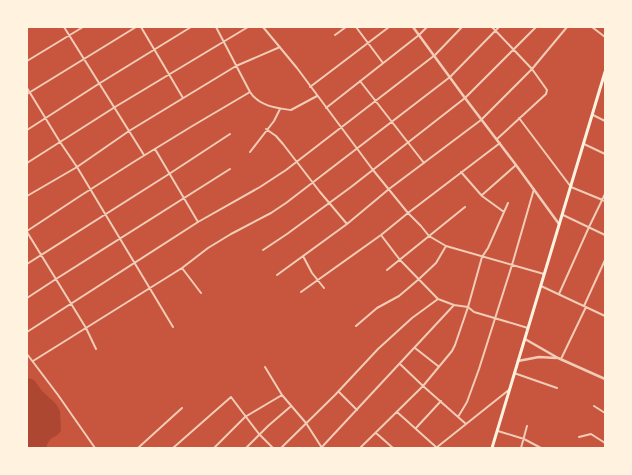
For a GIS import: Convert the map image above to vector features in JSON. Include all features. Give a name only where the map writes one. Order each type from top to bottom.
[{"type":"highway","points":[[492,448],[571,186],[604,83],[605,72]]},
{"type":"street","points":[[64,27],[85,58],[144,156]]},
{"type":"street","points":[[27,61],[83,27]]},
{"type":"street","points":[[27,94],[136,27]]},
{"type":"street","points":[[141,27],[183,98]]},
{"type":"street","points":[[27,130],[190,27]]},
{"type":"street","points":[[216,27],[255,99],[280,109],[295,110],[317,96]]},
{"type":"street","points":[[27,163],[115,107],[248,27]]},
{"type":"street","points":[[263,27],[280,47],[373,170],[429,236],[446,246],[545,274]]},
{"type":"street","points":[[335,35],[346,27]]},
{"type":"street","points":[[356,27],[383,63]]},
{"type":"street","points":[[310,87],[389,27]]},
{"type":"street","points":[[413,27],[560,224]]},
{"type":"street","points":[[326,108],[419,35],[427,27]]},
{"type":"street","points":[[27,332],[198,222],[260,187],[296,162],[435,55],[462,27]]},
{"type":"street","points":[[492,27],[532,69],[547,90],[546,94],[497,139]]},
{"type":"street","points":[[32,361],[182,268],[208,248],[271,213],[313,183],[450,77],[499,27]]},
{"type":"street","points":[[263,250],[330,203],[465,98],[536,27]]},
{"type":"street","points":[[277,275],[347,224],[389,189],[481,120],[532,69],[567,27]]},
{"type":"street","points":[[592,27],[605,37]]},
{"type":"street","points":[[27,196],[77,167],[129,132],[236,66],[280,47]]},
{"type":"street","points":[[360,81],[424,163]]},
{"type":"street","points":[[27,88],[77,167],[173,327]]},
{"type":"street","points":[[96,349],[86,328],[27,231],[154,149],[250,92]]},
{"type":"street","points":[[250,152],[266,129],[274,121],[280,109]]},
{"type":"street","points":[[593,115],[605,120]]},
{"type":"street","points":[[520,118],[571,186],[604,201]]},
{"type":"street","points":[[266,129],[276,136],[347,224]]},
{"type":"street","points":[[27,264],[230,134]]},
{"type":"street","points":[[301,292],[381,235],[500,143]]},
{"type":"street","points":[[584,144],[605,154]]},
{"type":"street","points":[[154,149],[198,222]]},
{"type":"street","points":[[482,195],[516,164]]},
{"type":"street","points":[[27,298],[230,169]]},
{"type":"street","points":[[461,172],[482,195],[504,212]]},
{"type":"street","points":[[458,417],[467,402],[512,265],[534,189]]},
{"type":"street","points":[[559,294],[589,227],[604,201],[605,194]]},
{"type":"street","points":[[360,448],[423,386],[438,366],[445,360],[455,345],[468,307],[482,257],[488,248],[508,203]]},
{"type":"street","points":[[388,270],[466,207]]},
{"type":"street","points":[[563,215],[605,234]]},
{"type":"street","points":[[381,235],[400,260],[438,299],[454,305],[468,307],[474,312],[494,319],[529,328]]},
{"type":"street","points":[[356,326],[377,308],[399,296],[434,266],[446,246]]},
{"type":"street","points":[[303,256],[324,288]]},
{"type":"street","points":[[560,358],[605,260]]},
{"type":"street","points":[[182,268],[201,293]]},
{"type":"street","points":[[541,286],[605,316]]},
{"type":"street","points":[[281,448],[339,392],[384,344],[412,318],[438,299]]},
{"type":"street","points":[[265,368],[282,395],[306,423],[321,448],[454,305]]},
{"type":"street","points":[[525,338],[560,358],[605,379]]},
{"type":"street","points":[[415,348],[438,366]]},
{"type":"street","points":[[27,354],[94,447],[91,448]]},
{"type":"street","points":[[517,362],[539,357],[560,358]]},
{"type":"street","points":[[400,364],[466,424]]},
{"type":"street","points":[[514,374],[557,388]]},
{"type":"street","points":[[397,412],[436,448],[510,388]]},
{"type":"street","points":[[339,392],[357,410]]},
{"type":"street","points":[[214,448],[245,417],[282,395]]},
{"type":"street","points":[[173,448],[231,397],[245,417],[273,448]]},
{"type":"street","points":[[416,428],[441,401]]},
{"type":"street","points":[[594,406],[605,413]]},
{"type":"street","points":[[246,448],[259,434],[291,407]]},
{"type":"street","points":[[138,448],[182,408]]},
{"type":"street","points":[[521,448],[527,426]]},
{"type":"street","points":[[498,431],[524,439],[541,448]]},
{"type":"street","points":[[376,432],[393,448]]},
{"type":"street","points":[[578,437],[591,434],[605,443]]},
{"type":"shaded area","points":[[27,378],[35,381],[42,391],[56,404],[60,411],[61,431],[51,439],[46,448],[27,448]]}]
